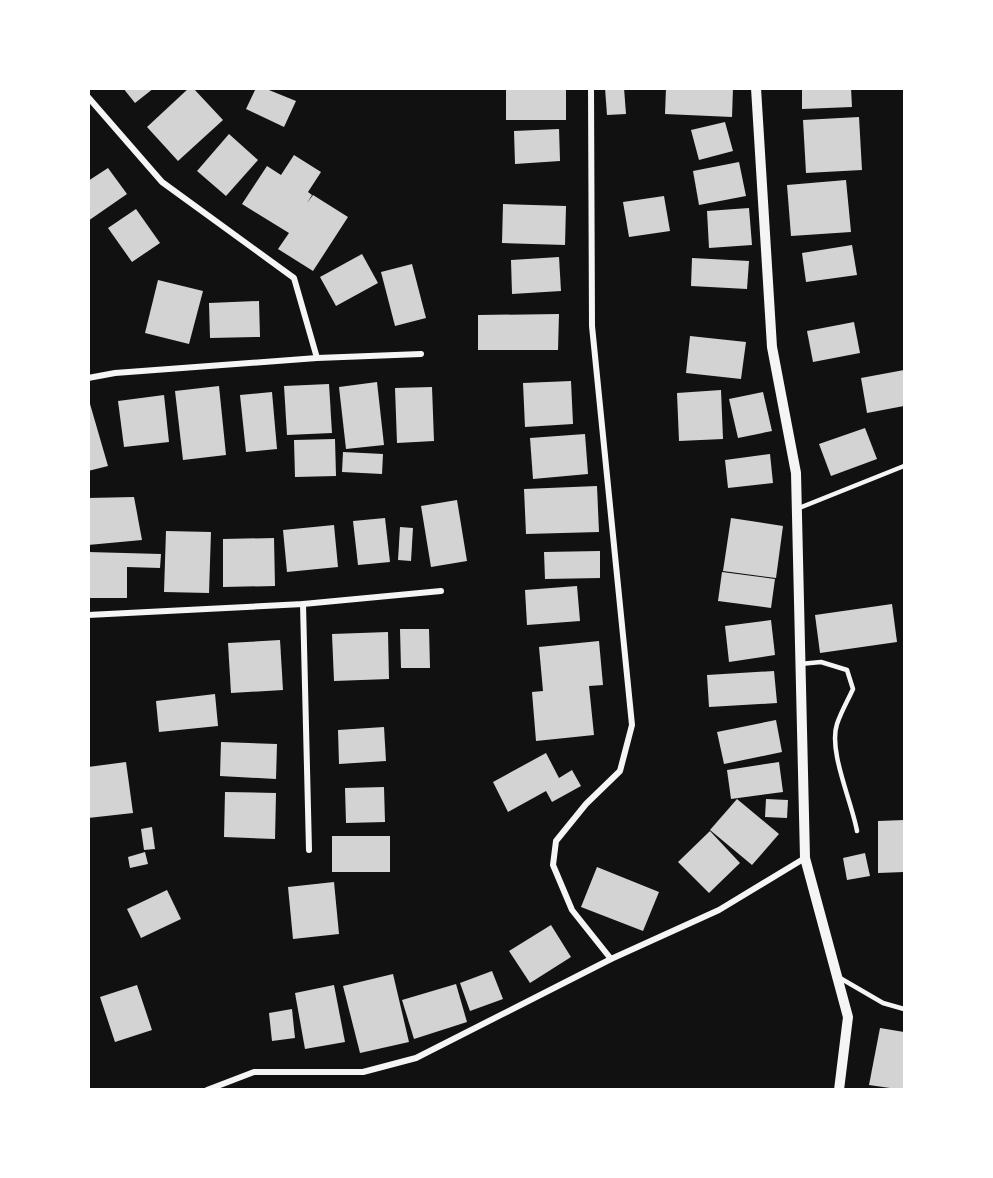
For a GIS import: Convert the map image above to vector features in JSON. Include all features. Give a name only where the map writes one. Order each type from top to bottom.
[{"type":"street","points":[[591,88],[592,326],[632,725],[620,771],[586,804],[556,841],[553,866],[572,910],[611,959]]},
{"type":"street","points":[[756,88],[772,347],[796,473],[805,858],[848,1017],[839,1089]]},
{"type":"street","points":[[88,98],[162,182],[294,278],[317,358]]},
{"type":"street","points":[[88,378],[115,373],[317,358],[421,354]]},
{"type":"street","points":[[88,615],[303,604],[441,591]]},
{"type":"street","points":[[303,604],[309,850]]},
{"type":"street","points":[[207,1089],[254,1072],[363,1072],[416,1058],[611,959],[719,910],[805,858]]},
{"type":"lane","points":[[796,509],[904,466]]},
{"type":"lane","points":[[800,664],[822,662],[847,670],[853,689],[836,726],[836,742],[842,778],[853,810],[857,831]]},
{"type":"lane","points":[[837,976],[883,1003],[904,1009]]},
{"type":"building","points":[[123,88],[154,88],[135,103]]},
{"type":"building","points":[[189,88],[193,88],[223,120],[178,161],[147,127]]},
{"type":"building","points":[[256,88],[264,88],[296,101],[284,127],[246,109]]},
{"type":"building","points":[[506,88],[566,88],[566,120],[506,120]]},
{"type":"building","points":[[605,88],[624,88],[626,114],[607,115]]},
{"type":"building","points":[[666,88],[733,88],[732,117],[665,114]]},
{"type":"building","points":[[802,88],[851,88],[852,107],[802,109]]},
{"type":"building","points":[[859,117],[862,170],[806,173],[803,120]]},
{"type":"building","points":[[725,122],[733,151],[699,160],[691,130]]},
{"type":"building","points":[[559,129],[560,161],[515,164],[514,131]]},
{"type":"building","points":[[229,134],[258,160],[226,196],[197,171]]},
{"type":"building","points":[[294,155],[321,172],[308,192],[312,195],[307,203],[313,195],[348,217],[313,271],[278,249],[289,233],[242,204],[267,166],[281,175]]},
{"type":"building","points":[[739,162],[746,196],[699,205],[693,171]]},
{"type":"building","points":[[108,168],[127,194],[88,221],[88,181]]},
{"type":"building","points":[[846,180],[851,232],[791,236],[787,185]]},
{"type":"building","points":[[664,196],[670,231],[629,237],[623,202]]},
{"type":"building","points":[[503,204],[566,206],[565,245],[502,243]]},
{"type":"building","points":[[749,208],[752,245],[709,248],[707,211]]},
{"type":"building","points":[[136,209],[160,243],[132,262],[108,228]]},
{"type":"building","points":[[852,245],[857,275],[806,282],[802,253]]},
{"type":"building","points":[[362,254],[378,283],[336,306],[320,277]]},
{"type":"building","points":[[559,257],[561,291],[512,294],[511,260]]},
{"type":"building","points":[[692,258],[749,261],[747,289],[691,286]]},
{"type":"building","points":[[412,264],[426,318],[395,326],[381,272]]},
{"type":"building","points":[[158,280],[203,291],[189,344],[145,333]]},
{"type":"building","points":[[259,301],[260,337],[210,338],[209,303]]},
{"type":"building","points":[[559,314],[558,350],[478,350],[478,315]]},
{"type":"building","points":[[854,322],[860,353],[813,362],[807,331]]},
{"type":"building","points":[[690,336],[746,342],[741,379],[686,373]]},
{"type":"building","points":[[904,370],[904,406],[867,413],[861,378]]},
{"type":"building","points":[[571,381],[573,424],[525,427],[523,383]]},
{"type":"building","points":[[377,382],[384,445],[346,449],[339,387]]},
{"type":"building","points":[[329,384],[332,433],[287,435],[284,386]]},
{"type":"building","points":[[219,386],[226,455],[183,460],[175,391]]},
{"type":"building","points":[[432,387],[434,441],[397,443],[395,388]]},
{"type":"building","points":[[721,390],[723,439],[679,441],[677,393]]},
{"type":"building","points":[[272,392],[277,449],[246,452],[240,395]]},
{"type":"building","points":[[763,392],[772,431],[738,438],[729,399]]},
{"type":"building","points":[[164,395],[169,442],[124,447],[118,401]]},
{"type":"building","points":[[90,404],[108,466],[88,471],[88,405]]},
{"type":"building","points":[[865,428],[877,459],[831,476],[819,444]]},
{"type":"building","points":[[585,434],[588,474],[533,479],[530,438]]},
{"type":"building","points":[[335,439],[336,476],[295,477],[294,440]]},
{"type":"building","points":[[343,452],[383,454],[382,474],[342,472]]},
{"type":"building","points":[[770,454],[773,483],[728,488],[725,460]]},
{"type":"building","points":[[597,486],[599,532],[526,534],[524,489]]},
{"type":"building","points":[[134,497],[142,540],[88,545],[88,498]]},
{"type":"building","points":[[457,500],[467,561],[431,567],[421,506]]},
{"type":"building","points":[[385,518],[390,562],[358,565],[353,521]]},
{"type":"building","points":[[731,518],[783,526],[776,578],[723,571]]},
{"type":"building","points":[[334,525],[338,567],[287,572],[283,530]]},
{"type":"building","points":[[400,527],[413,528],[411,561],[398,560]]},
{"type":"building","points":[[166,531],[211,532],[209,593],[164,592]]},
{"type":"building","points":[[274,538],[275,586],[223,587],[223,539]]},
{"type":"building","points":[[600,551],[600,578],[545,579],[544,552]]},
{"type":"building","points":[[88,552],[161,554],[160,568],[127,567],[127,598],[88,598]]},
{"type":"building","points":[[722,572],[775,579],[771,608],[718,601]]},
{"type":"building","points":[[577,586],[580,621],[527,625],[525,590]]},
{"type":"building","points":[[892,604],[897,642],[820,653],[815,615]]},
{"type":"building","points":[[771,620],[775,655],[729,662],[725,626]]},
{"type":"building","points":[[400,629],[429,629],[430,668],[401,668]]},
{"type":"building","points":[[388,632],[389,679],[334,681],[332,634]]},
{"type":"building","points":[[280,640],[283,690],[231,693],[228,643]]},
{"type":"building","points":[[599,641],[603,685],[589,686],[594,735],[536,741],[532,692],[543,691],[539,647]]},
{"type":"building","points":[[774,671],[777,703],[709,707],[707,675]]},
{"type":"building","points":[[215,694],[218,726],[159,732],[156,701]]},
{"type":"building","points":[[776,720],[782,752],[724,764],[717,732]]},
{"type":"building","points":[[384,727],[386,761],[339,764],[338,730]]},
{"type":"building","points":[[221,742],[277,744],[276,779],[220,776]]},
{"type":"building","points":[[546,753],[559,778],[572,770],[581,786],[552,802],[546,791],[508,812],[493,782]]},
{"type":"building","points":[[126,762],[133,813],[88,818],[88,767]]},
{"type":"building","points":[[779,762],[783,792],[731,799],[727,770]]},
{"type":"building","points":[[384,787],[385,822],[346,823],[345,788]]},
{"type":"building","points":[[225,792],[276,793],[275,839],[224,837]]},
{"type":"building","points":[[737,799],[779,834],[752,865],[710,830]]},
{"type":"building","points":[[766,799],[788,800],[787,818],[765,817]]},
{"type":"building","points":[[904,820],[904,872],[878,873],[878,821]]},
{"type":"building","points":[[152,827],[155,849],[144,850],[141,829]]},
{"type":"building","points":[[710,831],[740,863],[709,893],[678,862]]},
{"type":"building","points":[[332,836],[390,836],[390,872],[332,872]]},
{"type":"building","points":[[145,852],[148,864],[130,868],[128,857]]},
{"type":"building","points":[[865,853],[870,876],[847,880],[843,858]]},
{"type":"building","points":[[597,867],[659,892],[643,931],[581,907]]},
{"type":"building","points":[[334,882],[339,934],[293,939],[288,887]]},
{"type":"building","points":[[167,890],[181,919],[141,938],[127,909]]},
{"type":"building","points":[[551,925],[571,957],[530,983],[509,951]]},
{"type":"building","points":[[492,971],[503,999],[470,1011],[460,983]]},
{"type":"building","points":[[393,974],[409,1042],[360,1053],[343,986]]},
{"type":"building","points":[[456,984],[467,1022],[414,1039],[402,1000]]},
{"type":"building","points":[[137,985],[152,1030],[115,1042],[100,997]]},
{"type":"building","points":[[334,985],[345,1042],[305,1049],[295,993]]},
{"type":"building","points":[[292,1009],[295,1038],[272,1041],[269,1013]]},
{"type":"building","points":[[880,1028],[904,1032],[904,1090],[869,1085]]}]
